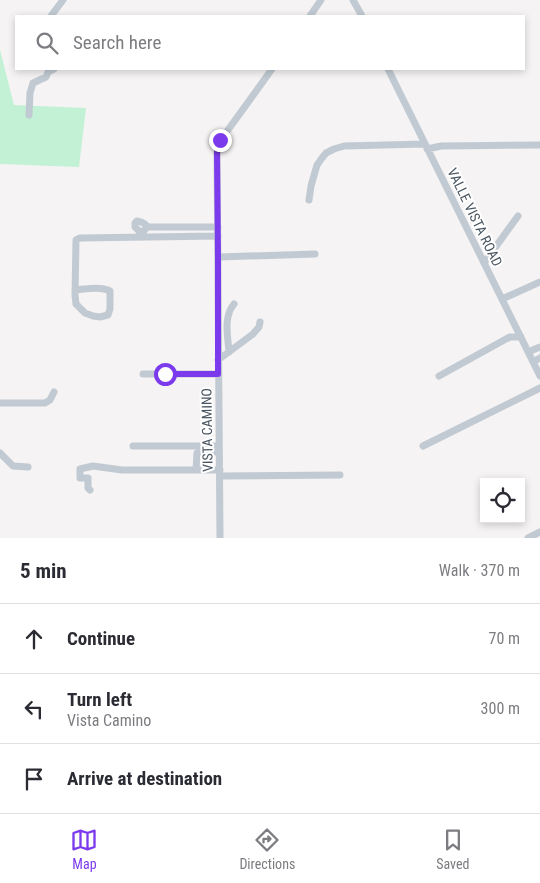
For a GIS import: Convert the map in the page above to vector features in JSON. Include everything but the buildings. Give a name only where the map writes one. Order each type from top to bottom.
[{"type":"street","points":[[52,15],[63,0]]},
{"type":"street","points":[[311,15],[320,0]]},
{"type":"street","points":[[353,0],[361,15]]},
{"type":"street","points":[[29,115],[30,93],[33,82],[46,77],[48,72],[52,70]]},
{"type":"street","name":"VISTA CAMINO","points":[[220,538],[218,146],[220,140],[271,70]]},
{"type":"street","name":"VALLE VISTA ROAD","points":[[388,70],[528,352],[536,360],[540,376]]},
{"type":"street","points":[[309,200],[310,186],[316,173],[317,165],[326,153],[344,146],[540,146]]},
{"type":"street","points":[[484,263],[518,216]]},
{"type":"street","points":[[147,227],[218,227]]},
{"type":"street","points":[[75,290],[107,289],[110,292],[108,315],[93,316],[85,313],[76,304],[75,290],[76,240],[80,238],[218,236]]},
{"type":"street","points":[[218,257],[315,254]]},
{"type":"street","points":[[502,299],[540,282]]},
{"type":"street","points":[[229,352],[228,312],[234,304]]},
{"type":"street","points":[[218,360],[253,334],[259,327],[260,322]]},
{"type":"street","points":[[440,376],[506,339],[521,337]]},
{"type":"street","points":[[528,352],[540,347]]},
{"type":"street","points":[[143,374],[218,374]]},
{"type":"street","points":[[423,446],[540,388]]},
{"type":"street","points":[[0,403],[45,403],[50,400],[54,392]]},
{"type":"street","points":[[134,446],[219,449]]},
{"type":"street","points":[[196,470],[197,453],[219,449]]},
{"type":"street","points":[[0,454],[13,466],[28,467]]},
{"type":"street","points":[[90,490],[88,488],[88,478],[80,478],[80,469],[93,466],[122,470],[196,470],[220,473],[340,475]]},
{"type":"street","points":[[528,538],[540,532]]},
{"type":"green space","points":[[0,50],[14,105],[86,108],[79,167],[0,164]]},
{"type":"route","points":[[165,374],[218,374],[217,153],[220,140]]}]
